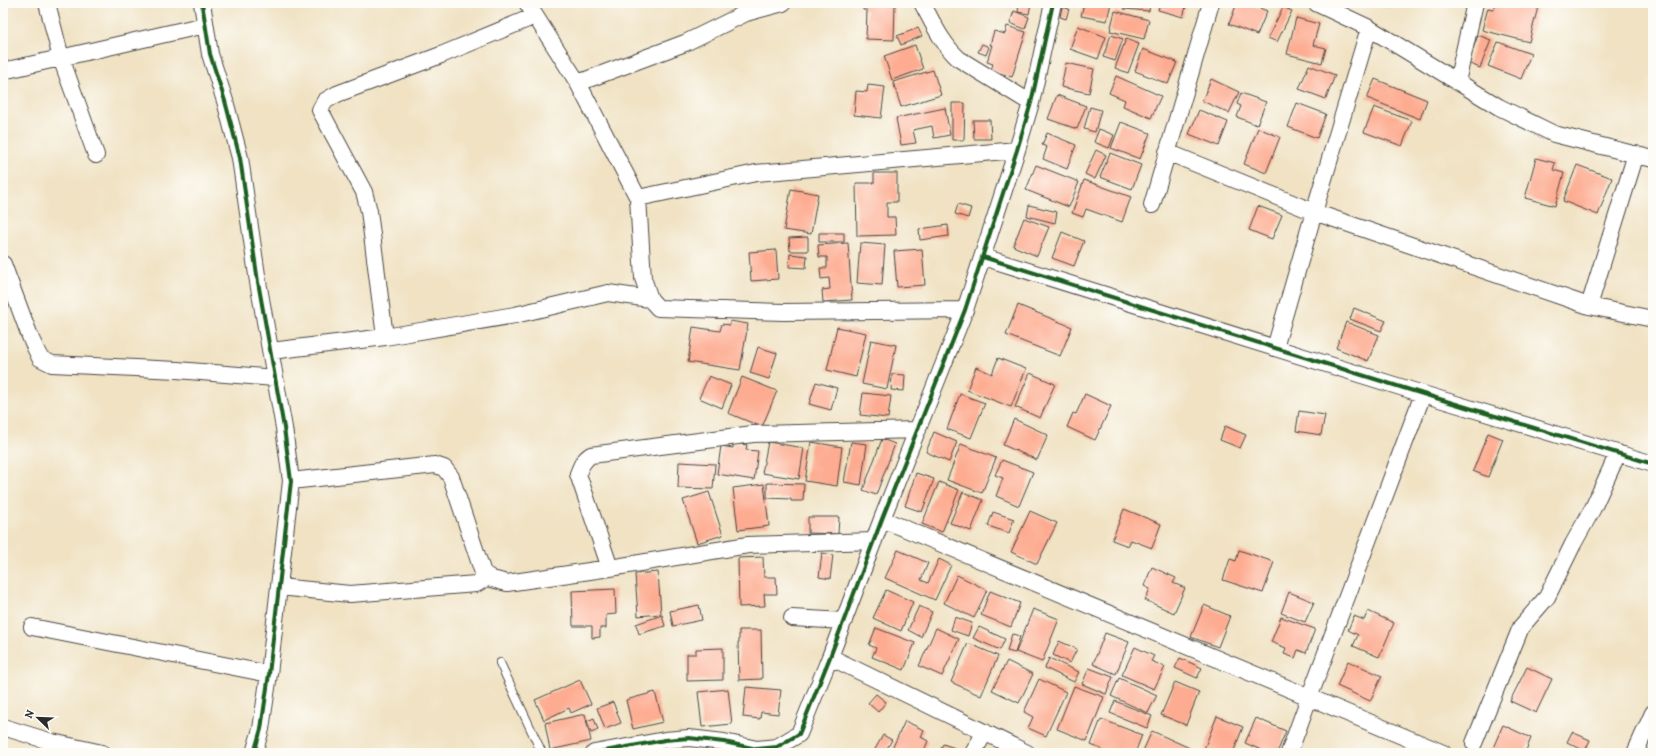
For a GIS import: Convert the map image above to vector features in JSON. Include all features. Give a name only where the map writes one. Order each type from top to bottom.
[{"type":"street","points":[[47,3],[61,58],[96,155]]},
{"type":"street","points":[[202,3],[210,54],[225,101],[240,158],[258,282],[292,481],[269,674],[261,729],[254,753]]},
{"type":"street","points":[[578,83],[685,43],[746,13],[783,3]]},
{"type":"street","points":[[922,3],[944,44],[959,59],[1030,103]]},
{"type":"street","points":[[793,753],[798,734],[830,657],[882,520],[965,310],[1017,150],[1030,103],[1053,3]]},
{"type":"street","points":[[1152,205],[1211,3]]},
{"type":"street","points":[[1316,3],[1369,28],[1499,107],[1554,134],[1653,159]]},
{"type":"street","points":[[1457,82],[1475,3]]},
{"type":"street","points":[[385,337],[369,211],[364,192],[320,110],[326,101],[337,94],[441,55],[531,9],[578,83],[638,198],[643,278],[650,299],[658,308],[784,312],[965,310]]},
{"type":"street","points":[[3,71],[206,25]]},
{"type":"street","points":[[1275,348],[1369,28]]},
{"type":"street","points":[[638,198],[756,173],[1017,150]]},
{"type":"street","points":[[1168,152],[1314,212],[1590,306],[1653,319]]},
{"type":"street","points":[[1590,306],[1636,154]]},
{"type":"street","points":[[983,257],[1653,464]]},
{"type":"street","points":[[3,264],[31,339],[40,358],[52,364],[177,370],[275,378]]},
{"type":"street","points":[[271,351],[385,337],[515,315],[608,294],[650,299]]},
{"type":"street","points":[[1289,753],[1423,394]]},
{"type":"street","points":[[610,568],[578,474],[581,464],[591,455],[752,434],[918,430]]},
{"type":"street","points":[[1474,743],[1521,627],[1528,617],[1539,608],[1547,597],[1573,544],[1593,508],[1618,453]]},
{"type":"street","points":[[292,481],[435,465],[444,468],[451,477],[483,573],[492,580],[507,583],[610,568],[748,545],[874,542]]},
{"type":"street","points":[[882,520],[1443,753]]},
{"type":"street","points":[[279,587],[350,594],[476,584],[488,577]]},
{"type":"street","points":[[792,618],[844,621]]},
{"type":"street","points":[[32,627],[269,674]]},
{"type":"street","points":[[830,657],[1027,753]]},
{"type":"street","points":[[1635,753],[1653,713]]},
{"type":"street","points":[[3,727],[52,742],[102,753]]},
{"type":"street","points":[[973,753],[985,732]]},
{"type":"street","points":[[594,753],[666,740],[689,738],[724,742],[757,749],[778,747],[798,734]]},
{"type":"lane","points":[[500,663],[542,753]]},
{"type":"building","points":[[863,3],[895,3],[894,40],[866,39],[867,10],[863,10]]},
{"type":"building","points":[[1019,3],[1031,3],[1029,14],[1018,12]]},
{"type":"building","points":[[1084,3],[1111,3],[1107,21],[1081,16]]},
{"type":"building","points":[[1124,3],[1150,3],[1149,11],[1124,9]]},
{"type":"building","points":[[1160,3],[1187,3],[1183,17],[1158,10]]},
{"type":"building","points":[[1237,3],[1247,3],[1267,11],[1257,35],[1229,24]]},
{"type":"building","points":[[1378,3],[1390,3],[1388,8]]},
{"type":"building","points":[[1495,3],[1524,3],[1538,7],[1529,42],[1482,30],[1488,8],[1493,9]]},
{"type":"building","points":[[1062,7],[1069,9],[1066,19],[1060,17]]},
{"type":"building","points":[[1283,7],[1292,11],[1277,42],[1268,38]]},
{"type":"building","points":[[1014,11],[1029,17],[1025,29],[1010,23]]},
{"type":"building","points":[[1115,11],[1149,20],[1144,39],[1110,31]]},
{"type":"building","points":[[1296,18],[1319,24],[1313,45],[1326,48],[1322,63],[1287,54]]},
{"type":"building","points":[[1007,26],[1026,32],[1012,77],[991,70],[993,64],[987,62],[994,31],[1005,34]]},
{"type":"building","points":[[1078,26],[1106,37],[1098,59],[1070,49]]},
{"type":"building","points":[[918,28],[922,36],[901,45],[897,36]]},
{"type":"building","points":[[1111,35],[1123,39],[1115,61],[1103,57]]},
{"type":"building","points":[[1478,35],[1491,40],[1480,68],[1468,63]]},
{"type":"building","points":[[1126,39],[1139,44],[1128,73],[1115,68]]},
{"type":"building","points":[[1498,42],[1531,54],[1521,79],[1488,66]]},
{"type":"building","points":[[982,44],[989,47],[986,55],[978,52]]},
{"type":"building","points":[[915,45],[923,69],[892,80],[884,56]]},
{"type":"building","points":[[1143,49],[1177,62],[1168,84],[1135,71]]},
{"type":"building","points":[[1066,63],[1094,69],[1089,93],[1061,87]]},
{"type":"building","points":[[1309,65],[1335,75],[1326,99],[1299,89]]},
{"type":"building","points":[[933,70],[941,95],[901,107],[893,82]]},
{"type":"building","points":[[1116,76],[1161,96],[1151,118],[1123,106],[1125,100],[1109,93]]},
{"type":"building","points":[[1211,79],[1239,92],[1229,113],[1202,101]]},
{"type":"building","points":[[1375,79],[1427,100],[1420,119],[1367,98]]},
{"type":"building","points":[[868,85],[885,87],[881,118],[854,115],[856,91],[867,92]]},
{"type":"building","points":[[1241,93],[1266,102],[1257,125],[1237,117],[1241,106],[1237,104]]},
{"type":"building","points":[[1057,95],[1086,106],[1077,129],[1048,119]]},
{"type":"building","points":[[952,103],[965,103],[964,140],[952,140]]},
{"type":"building","points":[[1297,103],[1326,114],[1317,138],[1288,127]]},
{"type":"building","points":[[1090,107],[1101,110],[1095,132],[1084,129]]},
{"type":"building","points":[[1374,107],[1412,121],[1402,146],[1364,132]]},
{"type":"building","points":[[945,108],[950,135],[934,138],[932,126],[913,130],[916,143],[901,145],[896,118]]},
{"type":"building","points":[[1199,110],[1228,122],[1219,146],[1189,134]]},
{"type":"building","points":[[973,120],[990,120],[991,139],[974,139]]},
{"type":"building","points":[[1121,122],[1150,133],[1140,159],[1111,148]]},
{"type":"building","points":[[1258,128],[1280,137],[1266,173],[1244,164]]},
{"type":"building","points":[[1099,129],[1114,135],[1109,148],[1094,142]]},
{"type":"building","points":[[1047,133],[1076,145],[1067,169],[1043,159],[1047,147],[1042,145]]},
{"type":"building","points":[[1096,150],[1106,155],[1095,179],[1085,174]]},
{"type":"building","points":[[1110,153],[1141,165],[1132,189],[1100,177]]},
{"type":"building","points":[[1536,158],[1555,163],[1553,170],[1564,173],[1555,206],[1525,198]]},
{"type":"building","points":[[1036,165],[1079,182],[1069,207],[1026,190]]},
{"type":"building","points":[[1577,165],[1612,178],[1598,215],[1563,201]]},
{"type":"building","points":[[874,173],[897,173],[897,202],[887,202],[887,217],[895,217],[896,235],[857,236],[856,183],[874,183]]},
{"type":"building","points":[[1084,180],[1131,197],[1122,222],[1086,209],[1083,217],[1072,213]]},
{"type":"building","points":[[791,189],[818,194],[811,234],[784,230]]},
{"type":"building","points":[[958,204],[971,208],[968,218],[955,214]]},
{"type":"building","points":[[1029,205],[1057,212],[1055,223],[1027,216]]},
{"type":"building","points":[[1258,206],[1282,215],[1272,239],[1249,230]]},
{"type":"building","points":[[1024,218],[1049,227],[1037,256],[1013,246]]},
{"type":"building","points":[[948,225],[949,236],[920,240],[919,229]]},
{"type":"building","points":[[1062,232],[1084,241],[1074,266],[1052,258]]},
{"type":"building","points":[[819,233],[844,233],[844,242],[819,242]]},
{"type":"building","points":[[808,237],[808,251],[790,251],[789,238]]},
{"type":"building","points":[[848,243],[852,300],[823,302],[822,290],[830,289],[829,278],[821,279],[820,268],[827,268],[827,257],[819,257],[818,245]]},
{"type":"building","points":[[860,243],[885,245],[882,285],[857,283]]},
{"type":"building","points":[[922,249],[925,285],[897,287],[894,251]]},
{"type":"building","points":[[776,250],[778,279],[751,281],[749,252]]},
{"type":"building","points":[[790,254],[807,256],[806,268],[789,267]]},
{"type":"building","points":[[1018,305],[1072,327],[1060,356],[1006,335]]},
{"type":"building","points":[[1354,308],[1386,321],[1381,331],[1350,319]]},
{"type":"building","points":[[730,321],[748,324],[740,370],[688,362],[693,327],[720,331],[722,324],[730,325]]},
{"type":"building","points":[[1346,322],[1379,335],[1368,361],[1336,348]]},
{"type":"building","points":[[837,327],[866,333],[856,377],[827,370]]},
{"type":"building","points":[[871,340],[896,345],[887,389],[862,384]]},
{"type":"building","points":[[758,347],[777,353],[769,379],[750,373]]},
{"type":"building","points":[[998,358],[1026,369],[1011,407],[967,390],[976,367],[992,374]]},
{"type":"building","points":[[1030,373],[1055,384],[1040,418],[1015,407]]},
{"type":"building","points":[[892,374],[905,375],[904,391],[891,390]]},
{"type":"building","points":[[709,376],[731,385],[722,408],[699,398]]},
{"type":"building","points":[[742,377],[777,391],[762,427],[728,413]]},
{"type":"building","points":[[816,382],[837,388],[831,410],[809,404]]},
{"type":"building","points":[[863,393],[891,396],[888,418],[860,415]]},
{"type":"building","points":[[960,394],[985,403],[971,438],[947,429]]},
{"type":"building","points":[[1085,394],[1111,406],[1095,440],[1067,427],[1073,413],[1076,414]]},
{"type":"building","points":[[1299,411],[1325,415],[1321,435],[1296,431]]},
{"type":"building","points":[[1014,419],[1048,435],[1037,460],[1003,445]]},
{"type":"building","points":[[1225,426],[1246,435],[1240,448],[1220,440]]},
{"type":"building","points":[[934,432],[957,442],[949,462],[926,452]]},
{"type":"building","points":[[1488,433],[1503,439],[1488,477],[1473,471]]},
{"type":"building","points":[[882,439],[895,444],[876,495],[863,490]]},
{"type":"building","points":[[768,442],[804,448],[799,479],[762,473]]},
{"type":"building","points":[[811,442],[842,447],[837,486],[805,481]]},
{"type":"building","points":[[851,442],[867,444],[861,485],[844,482]]},
{"type":"building","points":[[733,443],[747,445],[746,450],[758,451],[754,480],[717,474],[721,446],[733,448]]},
{"type":"building","points":[[961,444],[996,458],[982,493],[947,480]]},
{"type":"building","points":[[1002,460],[1033,472],[1019,506],[996,496],[1003,478],[995,475]]},
{"type":"building","points":[[679,462],[715,464],[713,489],[678,488]]},
{"type":"building","points":[[916,473],[934,479],[922,512],[905,506]]},
{"type":"building","points":[[939,482],[959,490],[942,532],[922,524]]},
{"type":"building","points":[[767,483],[804,484],[803,501],[767,498]]},
{"type":"building","points":[[764,484],[769,526],[738,530],[733,488]]},
{"type":"building","points":[[709,492],[723,535],[697,543],[683,500]]},
{"type":"building","points":[[963,492],[983,500],[971,531],[950,523]]},
{"type":"building","points":[[1124,509],[1161,524],[1152,548],[1131,540],[1128,546],[1112,540]]},
{"type":"building","points":[[1030,511],[1057,523],[1037,564],[1011,552]]},
{"type":"building","points":[[993,512],[1014,519],[1009,533],[988,526]]},
{"type":"building","points":[[808,517],[839,517],[838,534],[808,533]]},
{"type":"building","points":[[898,550],[928,563],[921,580],[928,583],[939,559],[951,565],[935,600],[885,578]]},
{"type":"building","points":[[1239,550],[1274,562],[1263,593],[1223,580],[1230,559],[1236,561]]},
{"type":"building","points":[[822,553],[833,555],[830,579],[819,577]]},
{"type":"building","points":[[763,557],[764,577],[776,577],[777,594],[764,594],[765,606],[739,607],[738,558]]},
{"type":"building","points":[[1152,567],[1176,578],[1173,583],[1185,588],[1174,613],[1145,600],[1150,589],[1144,586]]},
{"type":"building","points":[[658,572],[661,614],[638,616],[635,574]]},
{"type":"building","points":[[957,575],[987,590],[974,618],[944,603]]},
{"type":"building","points":[[615,589],[616,614],[606,615],[606,628],[600,628],[600,637],[592,638],[592,626],[573,626],[572,591]]},
{"type":"building","points":[[886,590],[913,602],[901,631],[873,618]]},
{"type":"building","points":[[990,591],[1020,603],[1011,627],[981,615]]},
{"type":"building","points":[[1289,592],[1314,602],[1305,622],[1281,613]]},
{"type":"building","points":[[699,605],[702,620],[673,626],[670,611]]},
{"type":"building","points":[[1204,605],[1230,616],[1218,647],[1191,637]]},
{"type":"building","points":[[919,606],[932,612],[921,637],[908,630]]},
{"type":"building","points":[[1033,609],[1059,619],[1042,662],[1016,652]]},
{"type":"building","points":[[1368,611],[1394,623],[1379,657],[1353,646],[1358,635],[1348,630],[1354,616],[1364,620]]},
{"type":"building","points":[[662,615],[665,626],[639,634],[636,624]]},
{"type":"building","points":[[955,617],[972,623],[968,636],[951,630]]},
{"type":"building","points":[[1281,617],[1315,629],[1306,653],[1298,650],[1295,658],[1284,654],[1286,648],[1271,642]]},
{"type":"building","points":[[979,627],[1005,639],[1000,650],[973,638]]},
{"type":"building","points":[[876,628],[915,643],[904,670],[872,657],[876,648],[869,645]]},
{"type":"building","points":[[936,628],[959,639],[942,676],[919,666]]},
{"type":"building","points":[[739,630],[761,630],[762,679],[739,680]]},
{"type":"building","points":[[1105,633],[1129,642],[1116,674],[1093,664]]},
{"type":"building","points":[[1012,634],[1020,636],[1015,653],[1007,651]]},
{"type":"building","points":[[1059,641],[1077,649],[1070,663],[1053,655]]},
{"type":"building","points":[[968,643],[998,656],[981,696],[951,682]]},
{"type":"building","points":[[1135,647],[1154,656],[1151,661],[1165,667],[1154,689],[1122,675]]},
{"type":"building","points":[[723,648],[723,680],[687,681],[687,654],[696,654],[696,649]]},
{"type":"building","points":[[1049,658],[1079,672],[1074,682],[1045,668]]},
{"type":"building","points":[[1180,658],[1202,668],[1197,678],[1175,668]]},
{"type":"building","points":[[1007,661],[1033,674],[1019,703],[992,690]]},
{"type":"building","points":[[1348,661],[1382,676],[1370,701],[1337,686]]},
{"type":"building","points":[[1527,667],[1552,679],[1536,713],[1510,701]]},
{"type":"building","points":[[1089,668],[1113,677],[1106,694],[1082,684]]},
{"type":"building","points":[[1119,678],[1157,695],[1148,713],[1111,696]]},
{"type":"building","points":[[1039,679],[1066,692],[1046,736],[1028,728],[1033,717],[1024,712]]},
{"type":"building","points":[[580,680],[591,704],[571,713],[569,708],[544,720],[535,700]]},
{"type":"building","points":[[1175,682],[1199,692],[1186,725],[1161,715]]},
{"type":"building","points":[[1074,686],[1104,697],[1087,741],[1057,729]]},
{"type":"building","points":[[746,687],[781,690],[778,714],[761,712],[760,719],[743,717]]},
{"type":"building","points":[[728,689],[732,724],[702,727],[698,692]]},
{"type":"building","points":[[655,692],[663,722],[633,729],[626,700]]},
{"type":"building","points":[[876,694],[886,702],[878,712],[868,703]]},
{"type":"building","points":[[1115,701],[1152,716],[1147,728],[1110,713]]},
{"type":"building","points":[[613,702],[621,723],[605,729],[597,708]]},
{"type":"building","points":[[585,714],[591,741],[550,750],[545,723]]},
{"type":"building","points":[[1217,716],[1243,727],[1233,753],[1213,753],[1204,749]]},
{"type":"building","points":[[594,718],[598,730],[591,733],[587,721]]},
{"type":"building","points":[[1256,718],[1286,731],[1277,753],[1268,753],[1245,743]]},
{"type":"building","points":[[1101,719],[1142,735],[1135,753],[1100,753],[1101,749],[1091,745]]},
{"type":"building","points":[[905,721],[924,730],[921,737],[928,741],[923,753],[917,751],[916,753],[890,753]]},
{"type":"building","points":[[1503,725],[1531,738],[1525,753],[1499,753],[1492,750]]},
{"type":"building","points":[[1152,731],[1194,750],[1192,753],[1146,753],[1143,751]]},
{"type":"building","points":[[1572,732],[1590,740],[1585,751],[1567,742]]},
{"type":"building","points":[[883,735],[892,740],[884,753],[873,753]]},
{"type":"building","points":[[943,744],[955,748],[953,753],[939,753]]},
{"type":"cycle path","points":[[202,3],[210,54],[225,101],[240,158],[258,282],[284,428],[291,481],[269,674],[261,729],[254,753]]},
{"type":"cycle path","points":[[594,753],[665,740],[689,738],[724,742],[757,749],[777,747],[799,734],[965,310],[1031,103],[1053,3]]},
{"type":"cycle path","points":[[983,257],[1653,464]]}]
